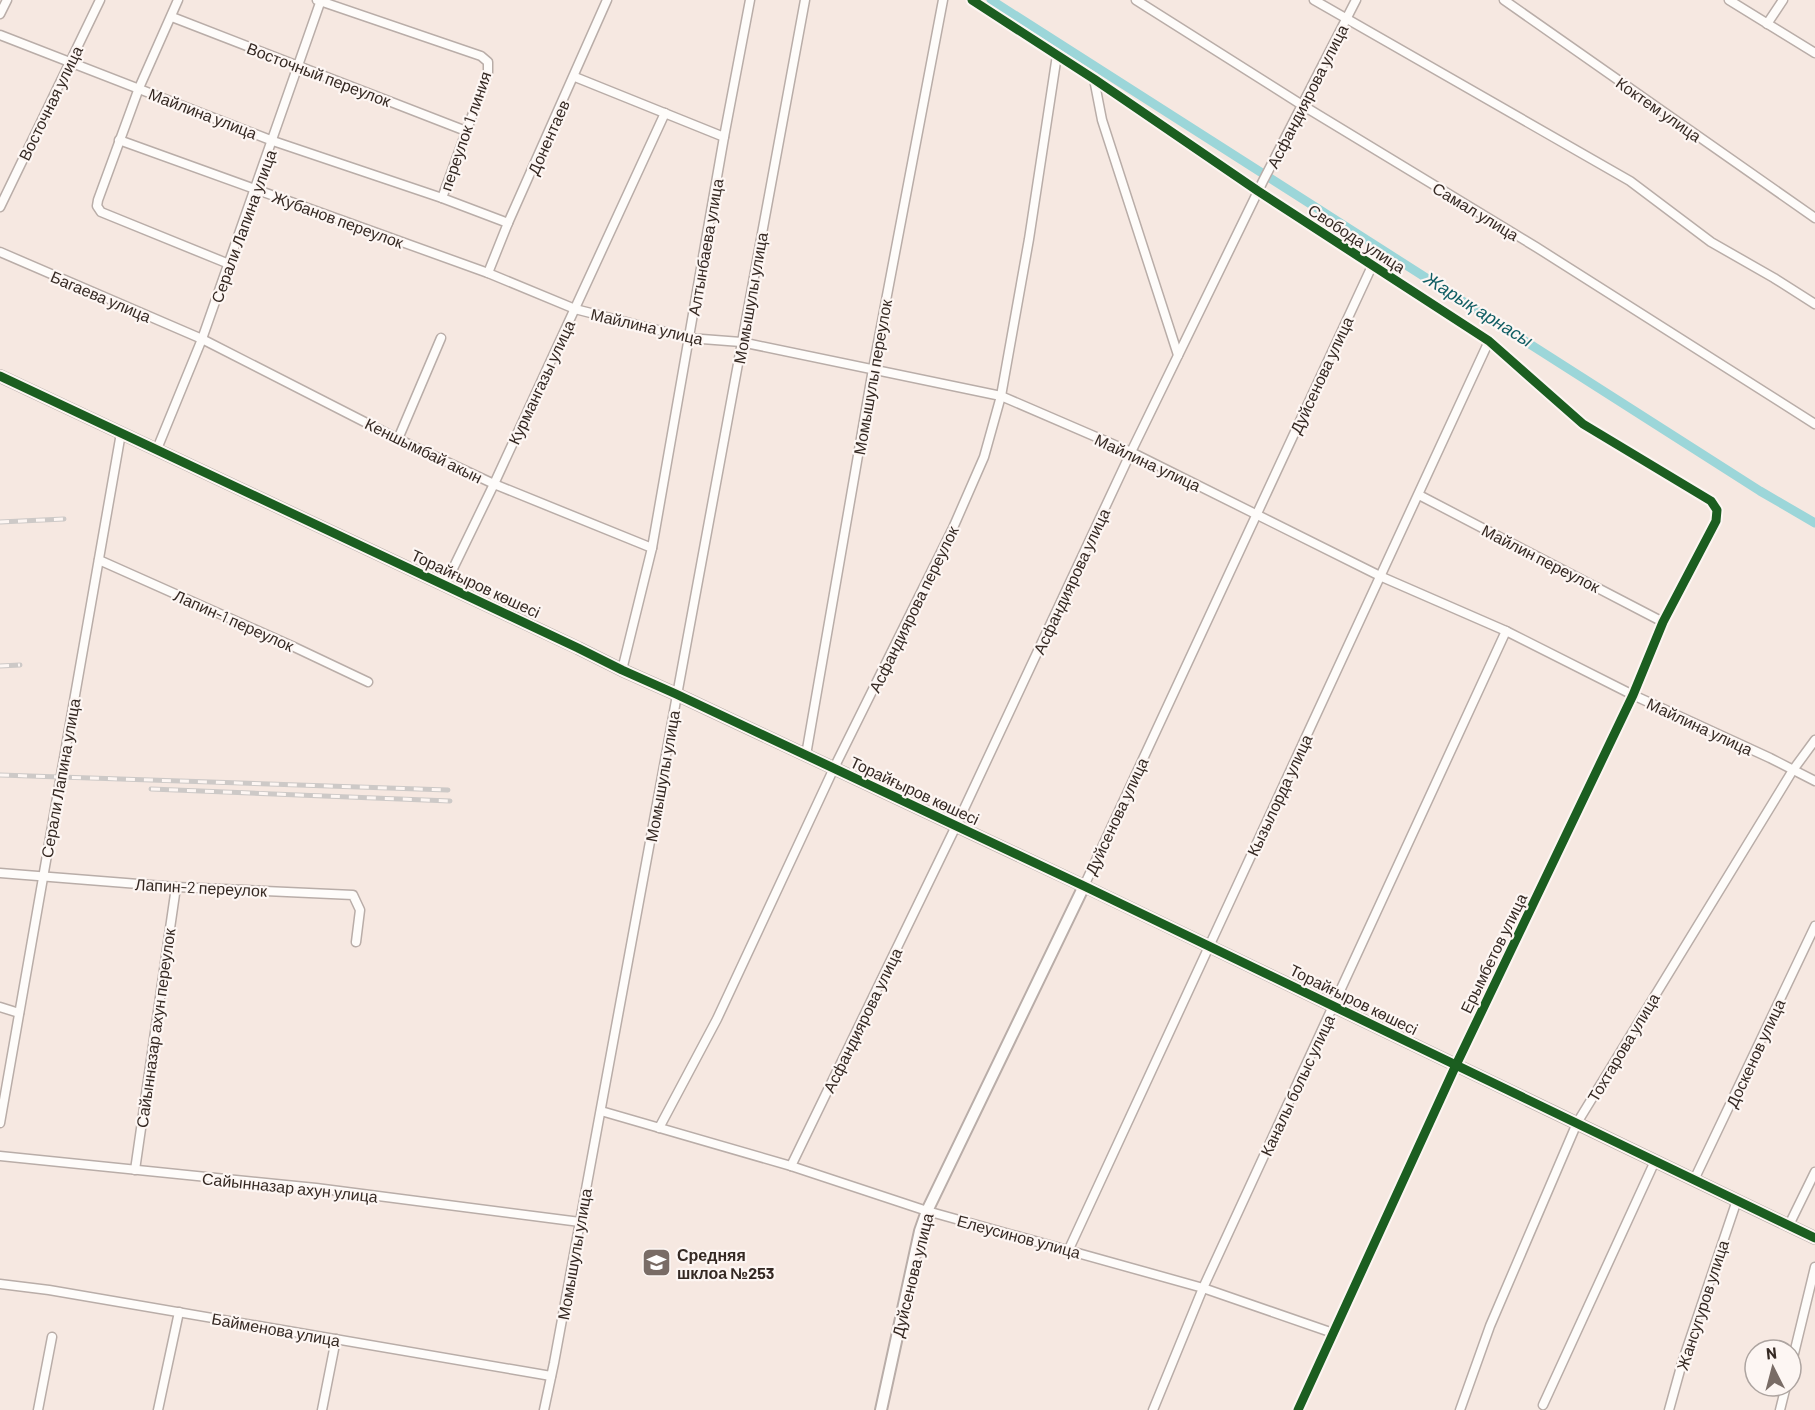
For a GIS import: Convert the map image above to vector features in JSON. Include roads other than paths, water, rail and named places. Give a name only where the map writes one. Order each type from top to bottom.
[{"type":"street","points":[[0,14],[7,0]]},
{"type":"street","name":"Восточная улица","points":[[0,207],[100,0]]},
{"type":"street","points":[[178,0],[139,88],[98,200],[98,206],[101,212],[229,264]]},
{"type":"street","name":"Серали Лапина улица","points":[[157,449],[202,339],[273,141],[319,0]]},
{"type":"street","name":"переулок 1 линия","points":[[319,0],[481,56],[488,62],[488,72],[442,198]]},
{"type":"street","name":"Донентаев","points":[[488,273],[607,0]]},
{"type":"street","name":"Алтынбаева улица","points":[[622,670],[651,548],[750,0]]},
{"type":"street","name":"Момышулы улица","points":[[544,1410],[805,0]]},
{"type":"street","name":"Момышулы переулок","points":[[806,755],[873,369],[943,0]]},
{"type":"street","name":"Свобода улица","points":[[972,0],[1094,79],[1258,191],[1489,341],[1583,424],[1711,501],[1717,510]]},
{"type":"street","name":"Самал улица","points":[[1136,0],[1302,105],[1536,247],[1815,424]]},
{"type":"street","points":[[1314,0],[1630,181],[1711,242],[1815,304]]},
{"type":"street","name":"Асфандиярова улица","points":[[791,1166],[956,826],[1178,355],[1296,115],[1356,0]]},
{"type":"street","name":"Коктем улица","points":[[1503,0],[1815,218]]},
{"type":"street","points":[[1730,0],[1815,53]]},
{"type":"street","points":[[1767,24],[1783,0]]},
{"type":"street","name":"Восточный переулок","points":[[172,17],[466,131]]},
{"type":"street","name":"Майлина улица","points":[[0,35],[273,141],[442,198],[508,223]]},
{"type":"street","name":"Асфандиярова переулок","points":[[659,1128],[717,1019],[834,768],[953,528],[984,457],[1001,396],[1029,239],[1057,56]]},
{"type":"street","points":[[575,77],[724,137]]},
{"type":"street","points":[[1094,79],[1102,120],[1178,355]]},
{"type":"street","name":"Курмангазы улица","points":[[445,585],[665,113]]},
{"type":"street","name":"Жубанов переулок","points":[[119,140],[488,273]]},
{"type":"street","name":"Багаева улица","points":[[0,252],[202,339]]},
{"type":"street","name":"Дуйсенова улица","points":[[881,1410],[920,1231],[927,1211],[1084,886],[1372,266]]},
{"type":"street","name":"Майлина улица","points":[[488,273],[575,309],[689,338],[741,342],[1001,396],[1131,452],[1382,577],[1506,631],[1633,696],[1770,758],[1815,782]]},
{"type":"street","points":[[398,439],[441,338]]},
{"type":"street","name":"Кеншымбай акын","points":[[202,339],[398,439],[494,484],[651,548]]},
{"type":"street","name":"Кызылорда улица","points":[[1069,1249],[1208,946],[1382,577],[1489,341]]},
{"type":"street","name":"Торайғыров көшесі","points":[[0,376],[1084,886],[1815,1238]]},
{"type":"street","name":"Серали Лапина улица","points":[[0,1123],[121,433]]},
{"type":"street","name":"Майлин переулок","points":[[1419,495],[1663,622]]},
{"type":"street","name":"Ерымбетов улица","points":[[1298,1410],[1456,1065],[1633,696],[1663,622],[1716,521],[1717,510]]},
{"type":"street","name":"Лапин-1 переулок","points":[[99,560],[368,682]]},
{"type":"street","name":"Каналы болыс улица","points":[[1153,1410],[1203,1288],[1506,631]]},
{"type":"street","name":"Тохтарова улица","points":[[1460,1410],[1490,1326],[1576,1123],[1793,770],[1815,740]]},
{"type":"street","name":"Лапин-2 переулок","points":[[0,873],[176,887],[353,895],[360,910],[356,942]]},
{"type":"street","name":"Сайынназар ахун переулок","points":[[135,1170],[176,887]]},
{"type":"street","name":"Доскенов улица","points":[[1694,1179],[1815,926]]},
{"type":"street","points":[[0,1007],[19,1013]]},
{"type":"street","name":"Елеусинов улица","points":[[601,1111],[791,1166],[927,1211],[1203,1288],[1333,1333]]},
{"type":"street","name":"Сайынназар ахун улица","points":[[0,1156],[316,1188],[580,1222]]},
{"type":"street","points":[[1543,1405],[1655,1161]]},
{"type":"street","points":[[1789,1225],[1815,1172]]},
{"type":"street","name":"Жансугуров улица","points":[[1669,1410],[1682,1363],[1737,1200]]},
{"type":"street","points":[[1798,1338],[1815,1267]]},
{"type":"street","name":"Байменова улица","points":[[0,1284],[49,1290],[551,1376]]},
{"type":"street","points":[[158,1410],[179,1312]]},
{"type":"street","points":[[38,1410],[52,1337]]},
{"type":"street","points":[[322,1410],[336,1339]]},
{"type":"waterway","name":"Жарық арнасы","points":[[991,0],[1760,491],[1815,523]]},
{"type":"railway","points":[[0,522],[64,519]]},
{"type":"railway","points":[[0,666],[20,665]]},
{"type":"railway","points":[[0,775],[448,790]]},
{"type":"railway","points":[[151,789],[450,801]]},
{"type":"place","name":"Средняя шклоа №253","points":[[656,1263]]}]
